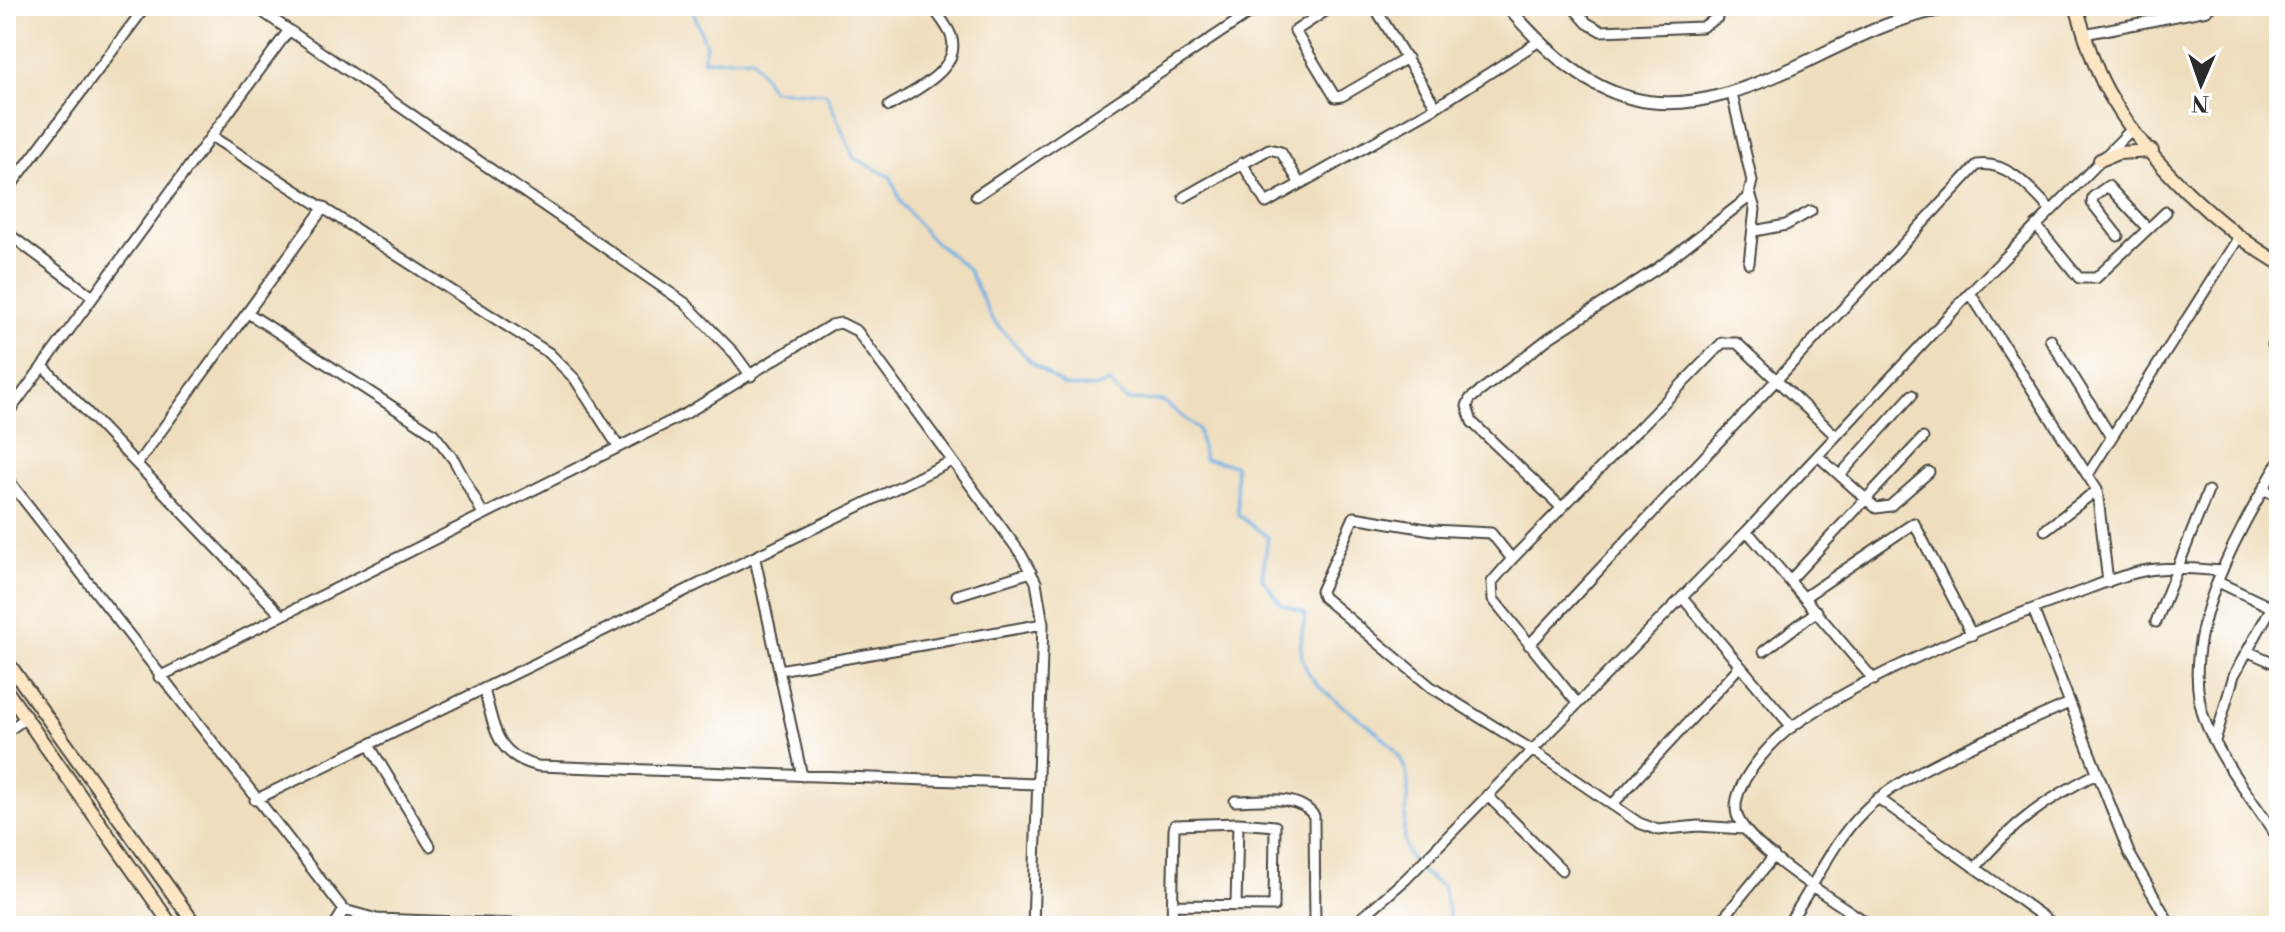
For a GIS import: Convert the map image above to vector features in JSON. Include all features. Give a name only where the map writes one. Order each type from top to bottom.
[{"type":"main road","points":[[2076,6],[2098,73],[2132,129],[2185,189],[2239,237],[2279,263]]},
{"type":"main road","points":[[2100,160],[2118,153],[2152,151]]},
{"type":"main road","points":[[6,660],[196,926]]},
{"type":"main road","points":[[6,690],[172,926]]},
{"type":"street","points":[[6,192],[146,6]]},
{"type":"street","points":[[254,6],[685,303],[734,353],[751,376]]},
{"type":"street","points":[[889,106],[937,75],[953,54],[952,39],[932,6]]},
{"type":"street","points":[[976,196],[1260,6]]},
{"type":"street","points":[[1333,6],[1295,31],[1335,97],[1342,96],[1407,58]]},
{"type":"street","points":[[1374,6],[1436,107]]},
{"type":"street","points":[[1507,6],[1538,42],[1576,74],[1617,96],[1664,104],[1732,94],[1908,16],[1965,6]]},
{"type":"street","points":[[1572,6],[1587,23],[1601,31],[1702,27],[1717,18],[1716,6]]},
{"type":"street","points":[[2084,34],[2207,10],[2212,6]]},
{"type":"street","points":[[6,416],[289,30]]},
{"type":"street","points":[[1242,163],[1266,203],[1436,107],[1538,42]]},
{"type":"street","points":[[1732,94],[1752,181],[1750,193],[1755,209],[1749,263]]},
{"type":"street","points":[[1352,926],[1406,879],[1747,531],[1970,293],[2132,129]]},
{"type":"street","points":[[211,136],[549,353],[575,379],[618,446]]},
{"type":"street","points":[[1184,197],[1242,163],[1276,148],[1300,184]]},
{"type":"street","points":[[1529,645],[1977,165],[1986,163],[2004,168],[2051,210]]},
{"type":"street","points":[[2118,236],[2092,203],[2093,197],[2108,186],[2148,229]]},
{"type":"street","points":[[1561,507],[1472,422],[1467,406],[1470,399],[1549,338],[1658,268],[1750,193]]},
{"type":"street","points":[[137,464],[324,207]]},
{"type":"street","points":[[1754,231],[1786,225],[1811,211]]},
{"type":"street","points":[[2036,225],[2079,278],[2088,279],[2096,278],[2166,212]]},
{"type":"street","points":[[6,232],[93,297]]},
{"type":"street","points":[[2089,473],[2239,237]]},
{"type":"street","points":[[1970,293],[2089,473],[2097,490],[2108,582]]},
{"type":"street","points":[[248,313],[433,433],[454,460],[483,514]]},
{"type":"street","points":[[159,677],[687,413],[831,325],[850,326],[857,331],[1031,572],[1039,594],[1043,624],[1033,926]]},
{"type":"street","points":[[2050,339],[2111,437]]},
{"type":"street","points":[[1577,703],[1493,599],[1491,591],[1492,582],[1561,507],[1722,343],[1737,343],[1836,436]]},
{"type":"street","points":[[43,366],[280,614]]},
{"type":"street","points":[[1840,475],[1912,395]]},
{"type":"street","points":[[1791,579],[1923,438]]},
{"type":"street","points":[[1818,456],[1876,508],[1884,509],[1929,472]]},
{"type":"street","points":[[255,800],[952,461]]},
{"type":"street","points":[[2279,462],[2222,571],[2197,661],[2201,708],[2215,741],[2279,840]]},
{"type":"street","points":[[6,477],[255,800],[344,910],[377,919],[568,926]]},
{"type":"street","points":[[2263,489],[2279,497]]},
{"type":"street","points":[[2045,530],[2097,490]]},
{"type":"street","points":[[2156,622],[2208,491]]},
{"type":"street","points":[[1512,559],[1497,539],[1483,531],[1432,530],[1354,517],[1321,591],[1323,597],[1406,668],[1639,823],[1658,830],[1698,826],[1744,829]]},
{"type":"street","points":[[1806,596],[1914,523],[1972,635]]},
{"type":"street","points":[[1747,531],[1806,596],[1874,680]]},
{"type":"street","points":[[755,559],[802,776]]},
{"type":"street","points":[[1872,926],[1774,856],[1744,829],[1736,806],[1743,784],[1759,760],[1792,727],[1874,680],[2033,609],[2145,570],[2222,571]]},
{"type":"street","points":[[957,595],[1031,572]]},
{"type":"street","points":[[2218,582],[2276,610]]},
{"type":"street","points":[[2215,741],[2234,675],[2276,610],[2279,594]]},
{"type":"street","points":[[1682,597],[1792,727]]},
{"type":"street","points":[[2033,609],[2129,853],[2171,926]]},
{"type":"street","points":[[1764,651],[1817,611]]},
{"type":"street","points":[[779,670],[1043,624]]},
{"type":"street","points":[[2249,652],[2279,665]]},
{"type":"street","points":[[1612,805],[1740,666]]},
{"type":"street","points":[[484,690],[499,740],[518,761],[558,768],[1038,784]]},
{"type":"street","points":[[1790,926],[1791,919],[1852,823],[1878,798],[1904,780],[2069,703]]},
{"type":"street","points":[[6,732],[26,718]]},
{"type":"street","points":[[369,745],[430,846]]},
{"type":"street","points":[[1977,866],[2023,817],[2052,796],[2096,774]]},
{"type":"street","points":[[1487,795],[1562,870]]},
{"type":"street","points":[[1878,798],[1977,866],[2056,926]]},
{"type":"street","points":[[1235,801],[1295,802],[1307,806],[1314,816],[1315,926]]},
{"type":"street","points":[[1172,905],[1271,907],[1276,903],[1275,826],[1238,823],[1175,825],[1172,905],[1172,926]]},
{"type":"street","points":[[1236,906],[1238,823]]},
{"type":"street","points":[[1717,926],[1774,856]]},
{"type":"street","points":[[334,926],[344,910]]},
{"type":"street","points":[[349,926],[355,915]]},
{"type":"waterway","points":[[691,6],[706,45],[703,60],[752,58],[772,90],[826,93],[854,158],[891,177],[901,203],[928,236],[968,269],[992,319],[1031,362],[1064,386],[1094,388],[1109,383],[1126,400],[1163,401],[1198,429],[1204,459],[1235,465],[1238,515],[1268,537],[1262,578],[1281,604],[1305,613],[1301,645],[1305,667],[1329,696],[1379,734],[1394,749],[1404,766],[1408,792],[1404,842],[1415,865]]},
{"type":"waterway","points":[[1420,871],[1442,886],[1452,926]]}]
